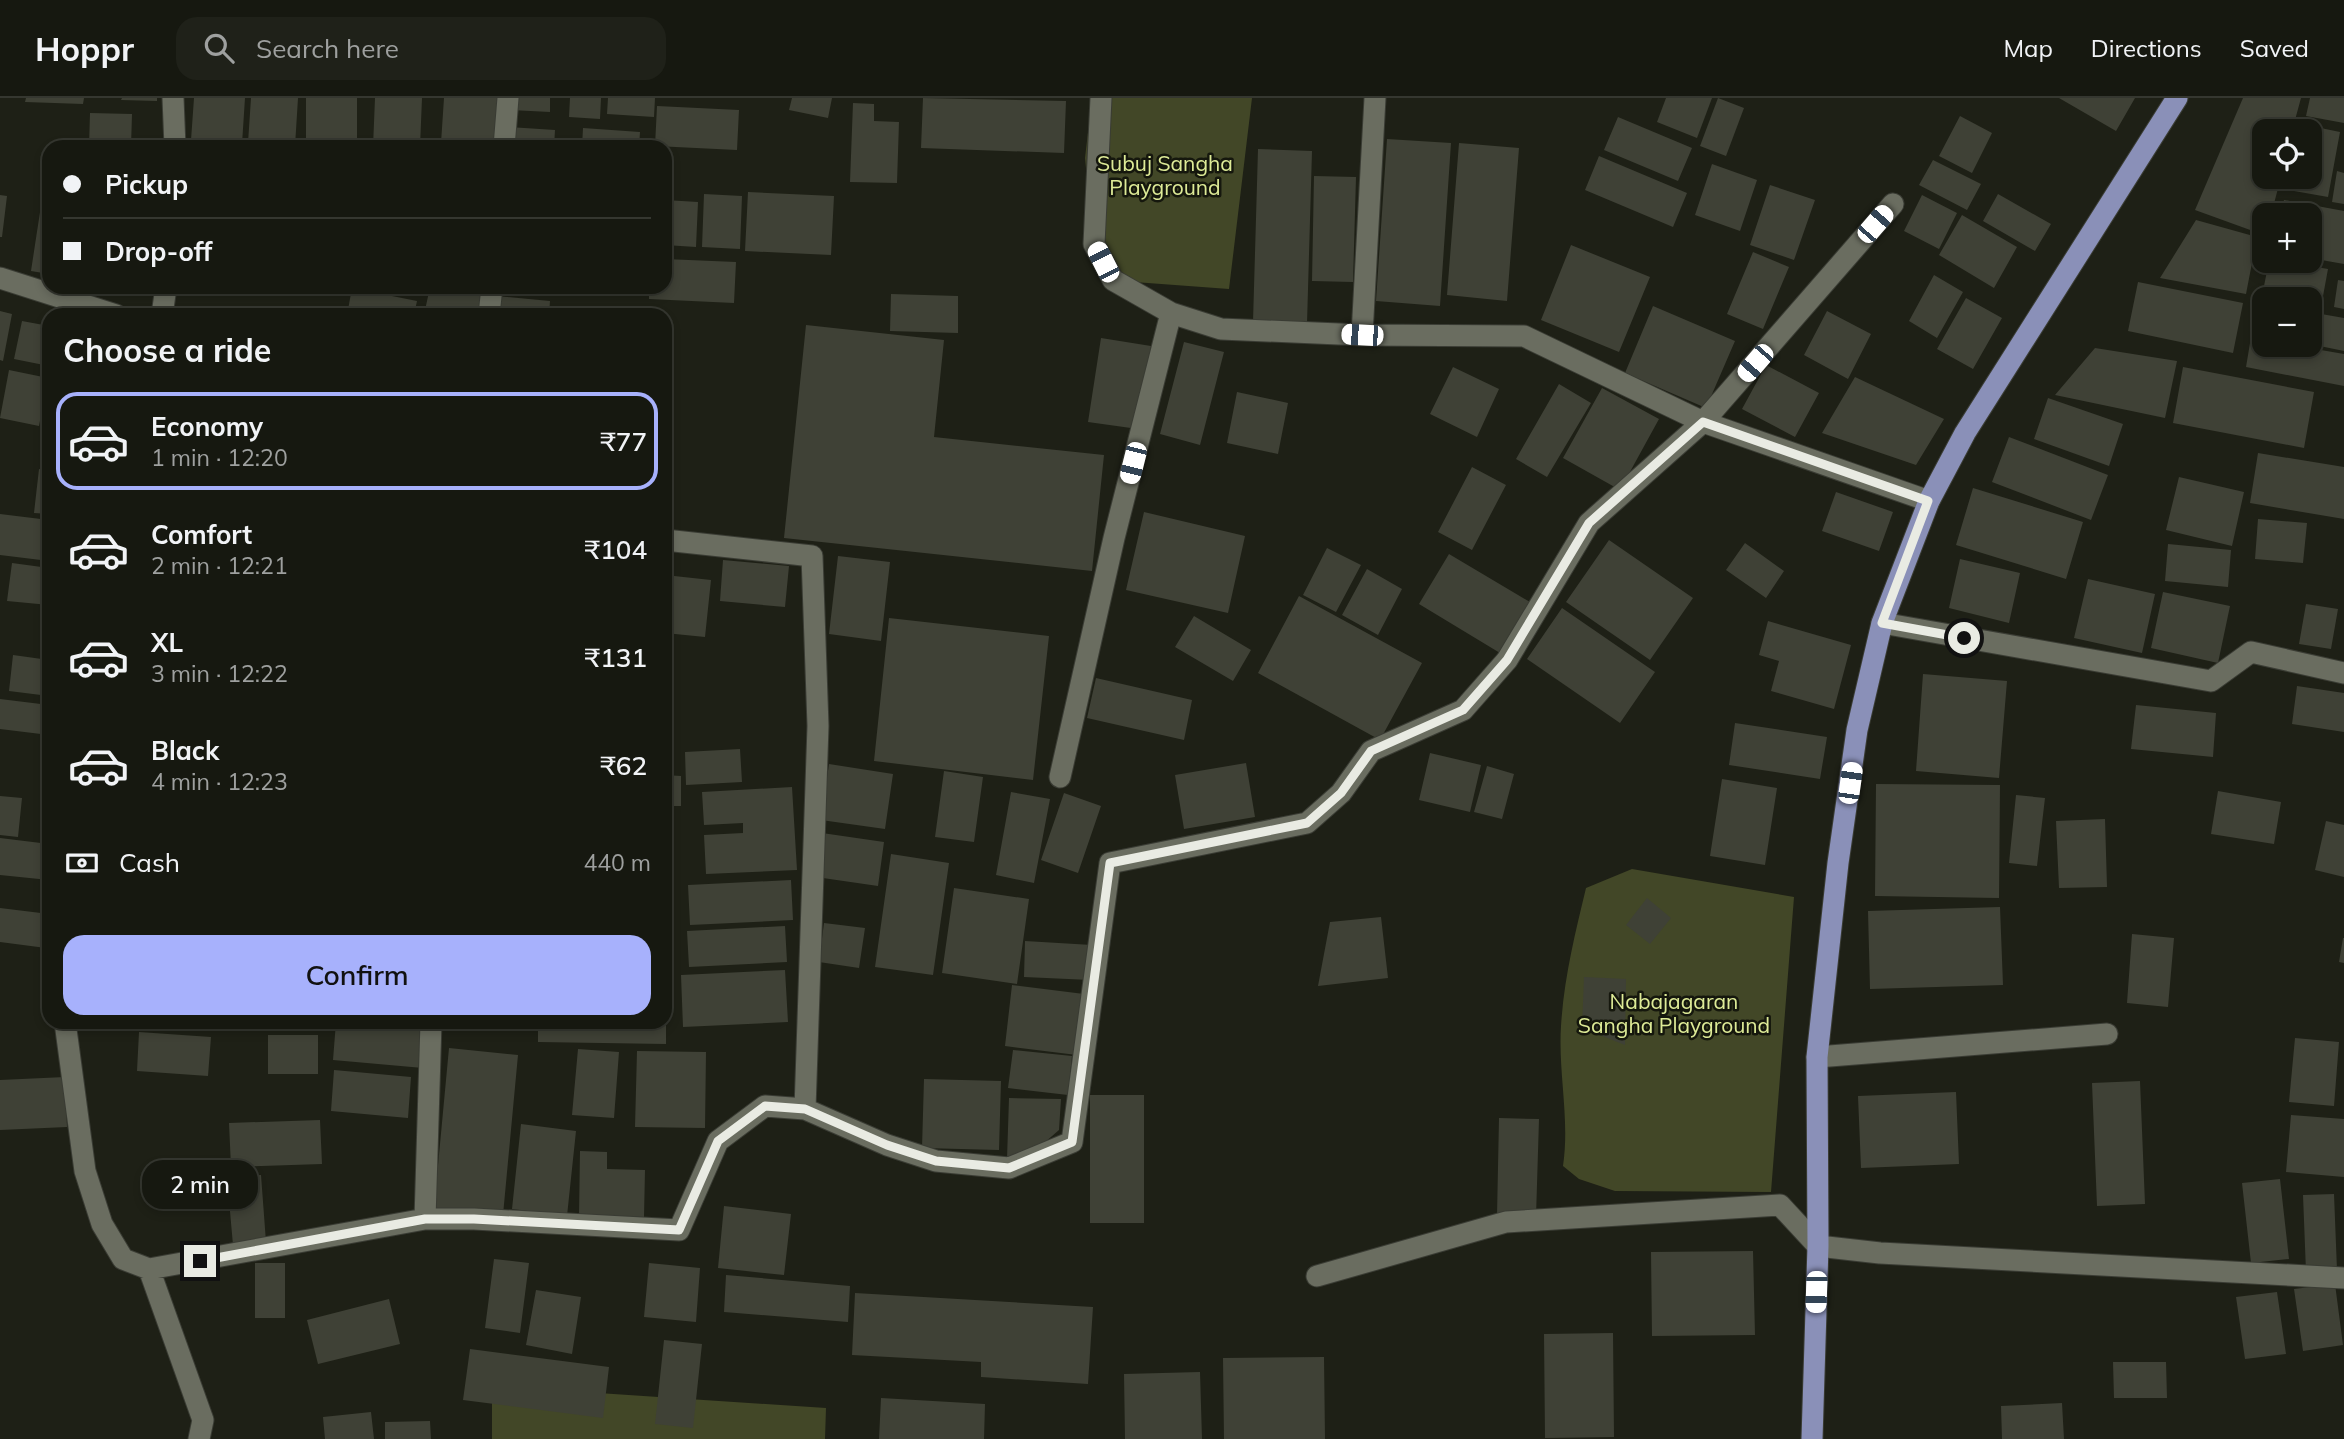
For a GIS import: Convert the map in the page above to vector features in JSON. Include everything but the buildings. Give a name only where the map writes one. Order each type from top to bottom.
[{"type":"main road","points":[[1812,1439],[1818,1246],[1817,1057],[1838,863],[1857,730],[1882,623],[1928,501],[1965,433],[2177,98]]},
{"type":"street","points":[[173,98],[175,140]]},
{"type":"street","points":[[505,140],[508,98]]},
{"type":"street","points":[[1101,98],[1094,244],[1113,281],[1171,313],[1221,329],[1362,335],[1524,336],[1703,422],[1928,501]]},
{"type":"street","points":[[1362,335],[1375,98]]},
{"type":"street","points":[[66,1029],[85,1171],[102,1224],[123,1259],[149,1269],[425,1219],[474,1219],[679,1230],[718,1141],[765,1106],[805,1109],[887,1145],[936,1161],[1009,1168],[1072,1142],[1110,863],[1307,823],[1341,793],[1371,751],[1463,710],[1507,660],[1589,523],[1703,422],[1893,204]]},
{"type":"street","points":[[0,278],[42,291]]},
{"type":"street","points":[[50,294],[94,308]]},
{"type":"street","points":[[1060,777],[1114,538],[1171,313]]},
{"type":"street","points":[[672,541],[812,556],[818,726],[805,1109]]},
{"type":"street","points":[[1882,623],[2211,681],[2251,652],[2344,673]]},
{"type":"street","points":[[425,1219],[431,1029]]},
{"type":"street","points":[[1817,1057],[2107,1034]]},
{"type":"street","points":[[1317,1276],[1506,1222],[1780,1205],[1818,1246],[1880,1253],[2344,1278]]},
{"type":"street","points":[[149,1269],[204,1420],[199,1439]]},
{"type":"green space","name":"Subuj Sangha Playground","points":[[1092,98],[1252,98],[1229,289],[1107,280],[1095,261],[1085,158]]},
{"type":"green space","name":"Nabajagaran Sangha Playground","points":[[1632,869],[1794,897],[1771,1192],[1615,1191],[1579,1179],[1563,1166],[1565,1131],[1561,1061],[1562,1008],[1578,922],[1586,888]]},
{"type":"green space","points":[[492,1386],[826,1408],[825,1439],[492,1439]]},
{"type":"route","points":[[200,1261],[425,1219],[474,1219],[679,1230],[718,1141],[765,1106],[805,1109],[887,1145],[936,1161],[1009,1168],[1072,1142],[1110,863],[1307,823],[1341,793],[1371,751],[1463,710],[1507,660],[1589,523],[1703,422],[1928,501],[1882,623],[1964,638]]}]
